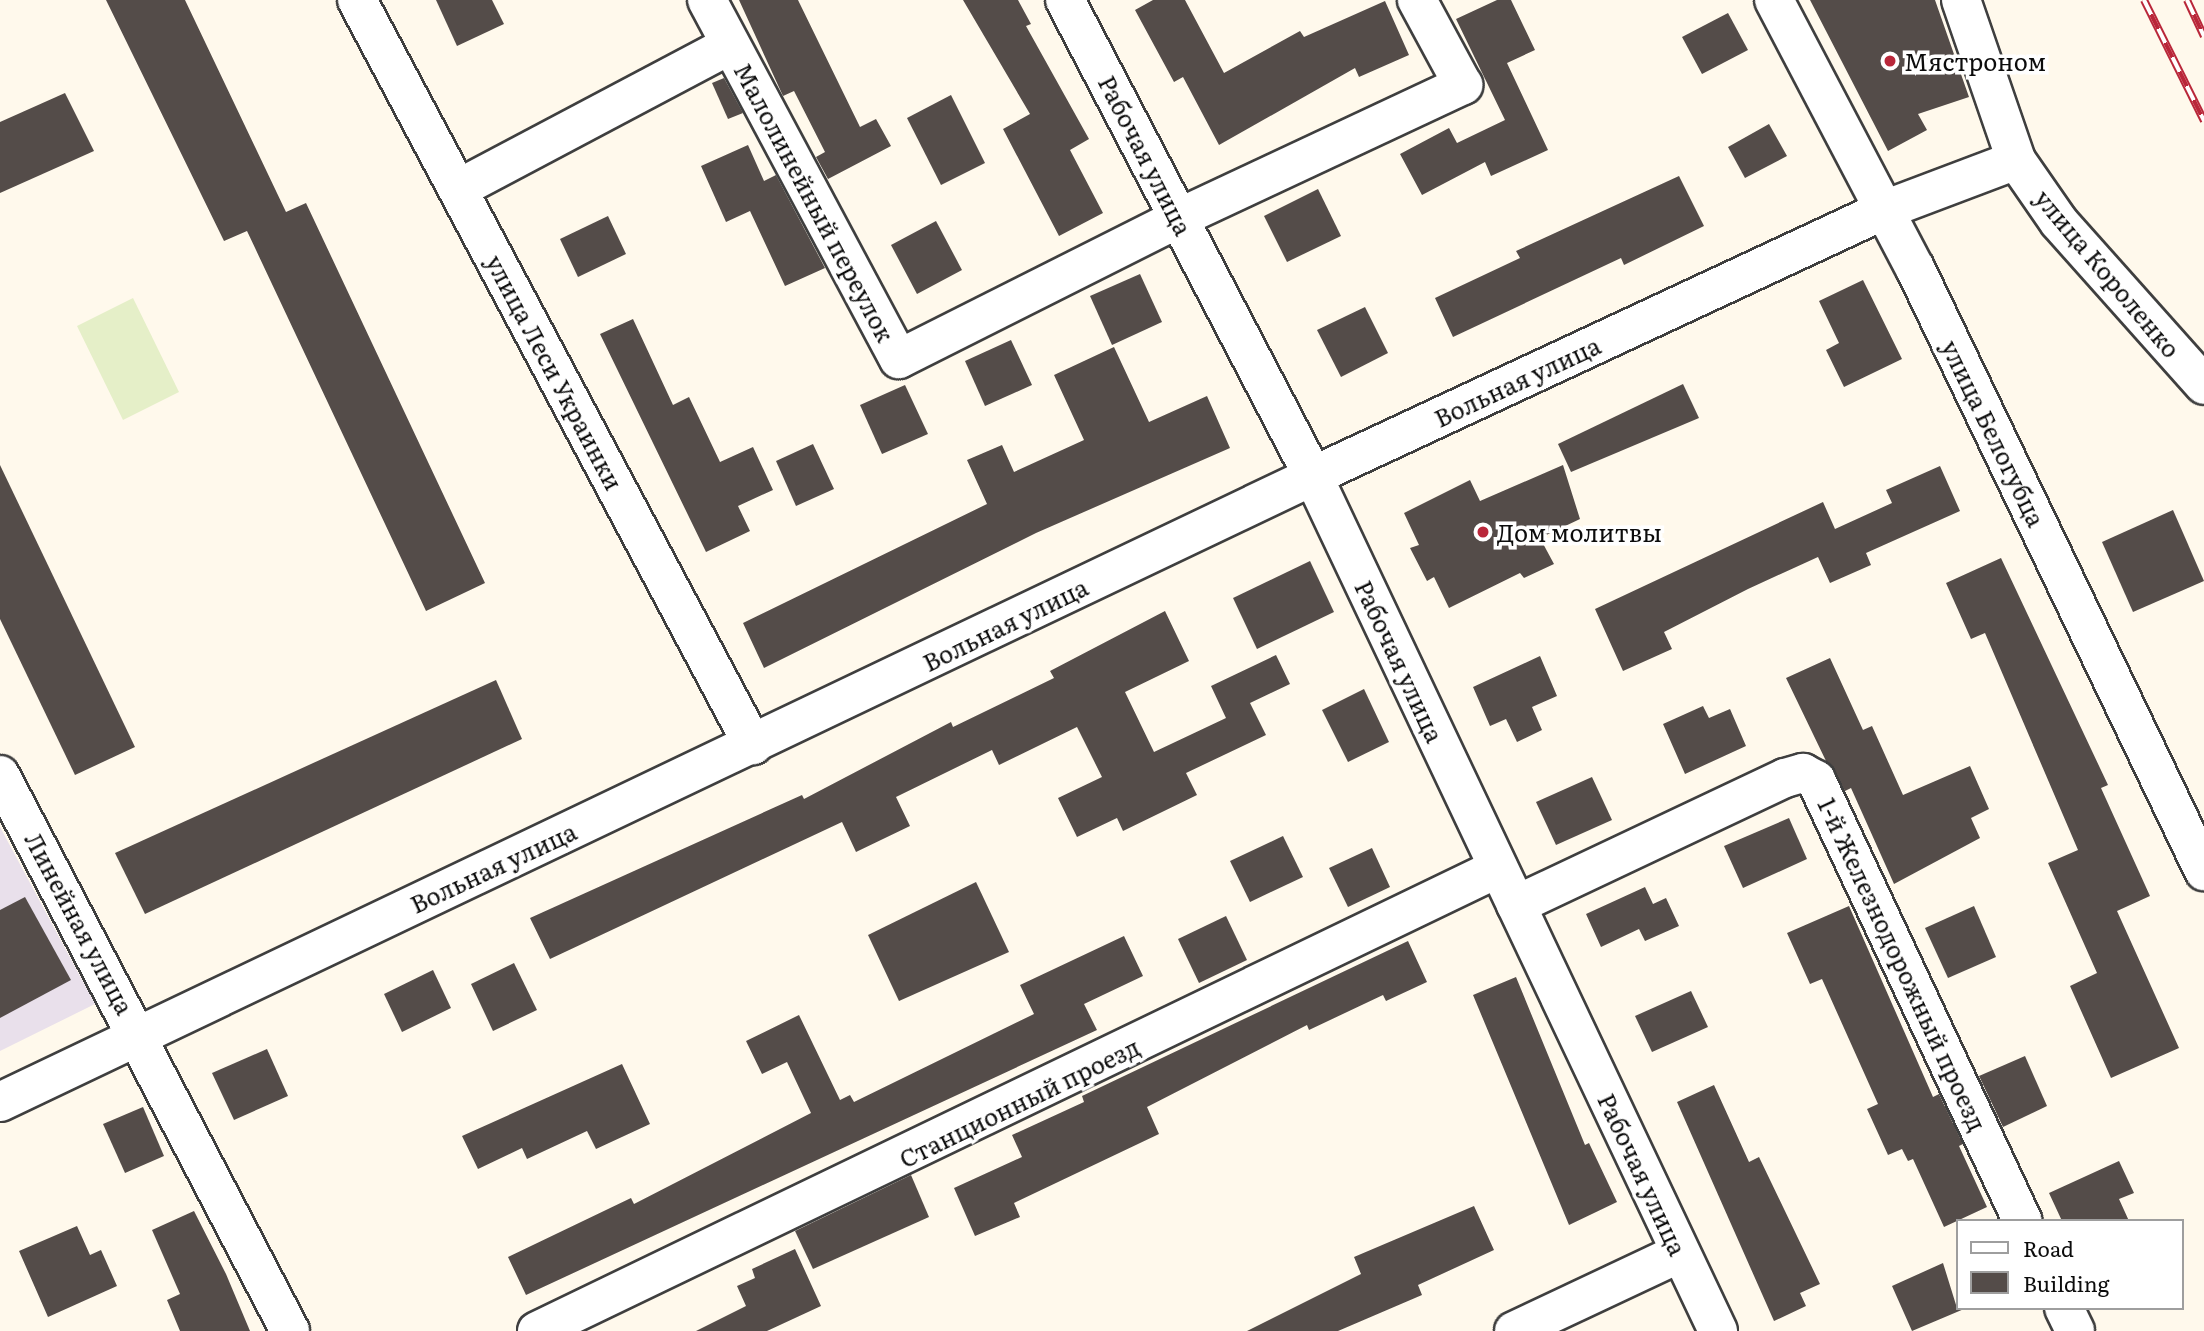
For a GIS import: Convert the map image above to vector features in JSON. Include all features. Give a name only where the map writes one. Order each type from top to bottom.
[{"type":"street","name":"улица Леси Украинки","points":[[357,0],[753,744]]},
{"type":"street","name":"Малолинейный переулок","points":[[707,0],[899,359],[1179,218],[1463,85],[1417,0]]},
{"type":"street","name":"Рабочая улица","points":[[1065,0],[1312,476],[1718,1331]]},
{"type":"street","name":"улица Белогубца","points":[[1774,0],[1884,210],[2204,871]]},
{"type":"street","name":"улица Короленко","points":[[1961,0],[2016,160],[2059,222],[2204,385]]},
{"type":"street","points":[[458,188],[730,45]]},
{"type":"street","name":"Вольная улица","points":[[0,1102],[1312,476],[1884,210],[2016,160]]},
{"type":"street","name":"1-й Железнодорожный проезд","points":[[1516,905],[1786,778],[1803,773],[1816,780],[2022,1219]]},
{"type":"street","name":"Линейная улица","points":[[0,775],[139,1034],[290,1331]]},
{"type":"street","name":"Станционный проезд","points":[[537,1331],[1498,868]]},
{"type":"street","points":[[1514,1331],[1680,1253]]},
{"type":"street","points":[[2065,1310],[2075,1331]]},
{"type":"shaded area","points":[[0,827],[95,1004],[0,1051]]},
{"type":"green space","points":[[133,298],[179,392],[123,420],[77,326]]},
{"type":"building","points":[[106,0],[185,0],[286,212],[306,203],[485,583],[426,611],[247,231],[224,241]]},
{"type":"building","points":[[436,0],[492,0],[504,24],[457,46]]},
{"type":"building","points":[[739,0],[798,0],[860,127],[876,119],[891,146],[828,179],[816,157],[825,152],[794,91],[783,96]]},
{"type":"building","points":[[963,0],[1018,0],[1031,24],[1026,26],[1089,139],[1070,150],[1103,213],[1059,236],[1003,129],[1030,114]]},
{"type":"building","points":[[1153,0],[1185,0],[1224,73],[1300,31],[1304,37],[1385,1],[1409,55],[1359,77],[1355,68],[1219,145],[1183,77],[1174,82],[1135,10]]},
{"type":"building","points":[[1497,0],[1511,0],[1535,50],[1507,63],[1548,150],[1491,176],[1485,162],[1422,195],[1400,154],[1449,128],[1457,143],[1505,120],[1456,19]]},
{"type":"building","points":[[1810,0],[1935,0],[1969,97],[1918,114],[1927,130],[1888,151]]},
{"type":"building","points":[[1728,13],[1748,50],[1702,74],[1682,37]]},
{"type":"building","points":[[724,78],[743,113],[728,119],[712,83]]},
{"type":"building","points":[[65,93],[94,151],[0,193],[0,122]]},
{"type":"building","points":[[951,95],[985,163],[941,185],[907,118]]},
{"type":"building","points":[[1769,124],[1787,156],[1745,178],[1728,147]]},
{"type":"building","points":[[748,145],[764,181],[776,175],[825,268],[785,286],[750,211],[726,222],[701,166]]},
{"type":"building","points":[[1679,176],[1704,226],[1624,265],[1621,258],[1453,337],[1435,298],[1520,258],[1516,251]]},
{"type":"building","points":[[1318,189],[1341,236],[1287,262],[1264,216]]},
{"type":"building","points":[[608,216],[626,254],[578,277],[560,239]]},
{"type":"building","points":[[936,221],[962,270],[917,294],[891,245]]},
{"type":"building","points":[[1140,274],[1162,322],[1112,345],[1090,296]]},
{"type":"building","points":[[1863,280],[1902,359],[1844,387],[1826,350],[1839,343],[1819,301]]},
{"type":"building","points":[[1365,307],[1388,353],[1341,377],[1317,330]]},
{"type":"building","points":[[633,319],[673,405],[689,397],[720,462],[753,447],[773,490],[738,506],[750,531],[706,552],[600,334]]},
{"type":"building","points":[[1011,340],[1032,385],[985,406],[965,361]]},
{"type":"building","points":[[1114,347],[1149,422],[1207,396],[1230,448],[1036,533],[764,668],[743,623],[987,504],[967,460],[1002,445],[1014,472],[1084,440],[1054,375]]},
{"type":"building","points":[[1683,384],[1699,418],[1571,472],[1558,444]]},
{"type":"building","points":[[905,385],[928,434],[882,454],[860,405]]},
{"type":"building","points":[[813,444],[834,489],[796,506],[776,461]]},
{"type":"building","points":[[0,465],[135,747],[75,775],[0,619]]},
{"type":"building","name":"Дом молитвы","points":[[1563,465],[1580,519],[1540,538],[1554,564],[1524,578],[1520,573],[1449,608],[1434,577],[1427,581],[1410,548],[1419,545],[1404,513],[1470,480],[1480,501]]},
{"type":"building","points":[[1940,466],[1960,511],[1866,553],[1871,565],[1830,583],[1818,557],[1748,589],[1664,632],[1672,649],[1623,671],[1595,609],[1823,502],[1835,529],[1892,503],[1886,490]]},
{"type":"building","points":[[2173,510],[2204,581],[2133,612],[2102,542]]},
{"type":"building","points":[[2001,558],[2108,785],[2101,788],[2150,896],[2117,911],[2179,1048],[2111,1078],[2070,986],[2097,973],[2048,863],[2078,850],[1985,633],[1971,639],[1946,583]]},
{"type":"building","points":[[1310,561],[1334,612],[1257,649],[1233,598]]},
{"type":"building","points":[[1165,611],[1189,661],[1125,692],[1154,752],[1226,718],[1211,686],[1276,655],[1290,684],[1250,703],[1266,735],[1186,773],[1197,795],[1123,831],[1117,818],[1077,837],[1058,798],[1102,777],[1077,727],[999,765],[992,750],[896,797],[910,826],[856,852],[842,822],[550,959],[530,918],[802,795],[804,799],[951,722],[953,727],[1054,678],[1050,671]]},
{"type":"building","points":[[1540,656],[1557,696],[1532,707],[1542,730],[1517,742],[1506,719],[1490,726],[1473,687]]},
{"type":"building","points":[[1830,658],[1863,730],[1872,726],[1903,795],[1970,766],[1989,809],[1971,818],[1980,838],[1894,884],[1851,788],[1845,791],[1826,761],[1786,678]]},
{"type":"building","points":[[496,680],[522,739],[145,914],[115,853]]},
{"type":"building","points":[[1364,689],[1389,742],[1348,762],[1322,710]]},
{"type":"building","points":[[1703,706],[1709,718],[1730,709],[1746,746],[1685,774],[1663,724]]},
{"type":"building","points":[[1592,777],[1612,820],[1556,845],[1536,802]]},
{"type":"building","points":[[1789,818],[1807,859],[1743,888],[1724,846]]},
{"type":"building","points":[[1283,836],[1303,877],[1250,902],[1230,861]]},
{"type":"building","points":[[1372,848],[1390,887],[1348,907],[1329,868]]},
{"type":"building","points":[[976,882],[1009,952],[899,1001],[868,935]]},
{"type":"building","points":[[1645,887],[1653,904],[1666,898],[1679,926],[1645,941],[1639,929],[1601,947],[1586,914]]},
{"type":"building","points":[[25,897],[71,980],[0,1018],[0,910]]},
{"type":"building","points":[[1849,906],[1933,1097],[1939,1094],[1963,1144],[1959,1146],[1987,1207],[1961,1219],[1955,1219],[1955,1222],[1944,1227],[1913,1159],[1908,1161],[1902,1149],[1888,1155],[1867,1109],[1878,1104],[1822,979],[1810,984],[1787,933]]},
{"type":"building","points":[[1974,906],[1996,957],[1948,978],[1925,928]]},
{"type":"building","points":[[1226,916],[1247,960],[1199,983],[1178,939]]},
{"type":"building","points":[[1124,936],[1143,976],[1084,1004],[1097,1030],[526,1295],[508,1257],[631,1198],[634,1204],[811,1113],[787,1062],[762,1074],[746,1041],[799,1015],[840,1100],[850,1095],[854,1102],[1034,1014],[1020,985]]},
{"type":"building","points":[[1408,941],[1427,982],[1386,1001],[1383,995],[1309,1030],[1307,1025],[1147,1107],[1159,1134],[1014,1203],[1020,1217],[975,1236],[954,1188],[1022,1157],[1012,1135],[1084,1102],[1082,1096]]},
{"type":"building","points":[[514,963],[537,1010],[493,1031],[471,984]]},
{"type":"building","points":[[433,970],[451,1008],[402,1032],[384,994]]},
{"type":"building","points":[[1516,977],[1585,1145],[1589,1143],[1617,1202],[1569,1225],[1473,995]]},
{"type":"building","points":[[1691,991],[1708,1027],[1652,1052],[1635,1016]]},
{"type":"building","points":[[267,1049],[288,1096],[234,1120],[212,1073]]},
{"type":"building","points":[[2025,1056],[2047,1106],[2003,1127],[1979,1076]]},
{"type":"building","points":[[622,1064],[650,1124],[596,1149],[587,1131],[527,1159],[522,1148],[478,1169],[462,1136]]},
{"type":"building","points":[[1714,1085],[1749,1162],[1759,1157],[1820,1284],[1800,1293],[1806,1306],[1774,1321],[1677,1102]]},
{"type":"building","points":[[143,1107],[164,1156],[125,1173],[103,1124]]},
{"type":"building","points":[[2119,1161],[2134,1193],[2119,1199],[2128,1219],[2061,1219],[2049,1193]]},
{"type":"building","points":[[911,1175],[929,1217],[813,1269],[795,1231]]},
{"type":"building","points":[[1474,1206],[1494,1250],[1418,1285],[1422,1295],[1338,1331],[1247,1331],[1361,1274],[1354,1257]]},
{"type":"building","points":[[194,1211],[226,1274],[250,1331],[180,1331],[167,1300],[180,1294],[152,1230]]},
{"type":"building","points":[[77,1226],[90,1255],[101,1250],[117,1286],[48,1317],[19,1251]]},
{"type":"building","points":[[795,1249],[821,1306],[767,1331],[696,1331],[746,1306],[737,1286],[755,1278],[752,1269]]},
{"type":"building","points":[[1943,1263],[1955,1310],[1962,1310],[1912,1331],[1892,1286]]},
{"type":"railway","points":[[2144,0],[2204,121]]},
{"type":"railway","points":[[2187,0],[2204,36]]},
{"type":"place","name":"Мястроном","points":[[1890,61]]},
{"type":"place","name":"Дом молитвы","points":[[1483,532]]}]
